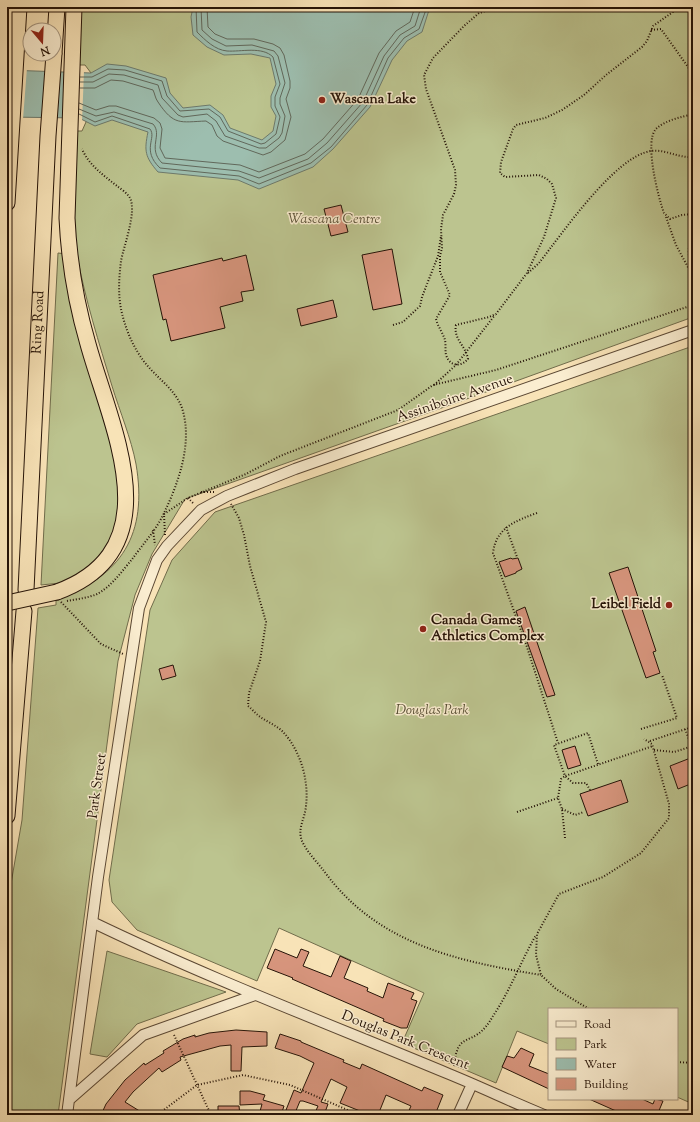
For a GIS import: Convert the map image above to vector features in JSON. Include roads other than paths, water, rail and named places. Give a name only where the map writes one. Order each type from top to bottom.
[{"type":"highway","points":[[7,203],[19,7]]},
{"type":"highway","name":"Ring Road","points":[[57,22],[58,7]]},
{"type":"highway","points":[[7,603],[58,599],[82,581],[106,560],[114,548],[120,536],[127,508],[125,472],[88,343],[74,282],[69,250],[67,218],[74,7]]},
{"type":"highway","name":"Ring Road","points":[[26,590],[48,136],[53,62]]},
{"type":"highway","points":[[7,816],[24,612]]},
{"type":"street","name":"Assiniboine Avenue","points":[[227,496],[303,466],[693,330]]},
{"type":"street","name":"Park Street","points":[[68,1115],[92,922],[139,608],[158,560],[167,546],[201,510],[227,496]]},
{"type":"street","name":"Douglas Park Crescent","points":[[92,922],[162,956],[451,1074],[544,1115]]},
{"type":"street","points":[[70,1098],[143,1035],[255,995]]},
{"type":"street","points":[[458,1115],[472,1084]]},
{"type":"water","name":"Wascana Lake","points":[[193,7],[432,7],[429,10],[422,32],[407,41],[392,60],[370,107],[333,149],[313,167],[259,189],[238,180],[158,172],[150,162],[147,154],[146,144],[148,132],[112,120],[95,126],[79,118],[7,117],[7,70],[91,73],[107,64],[126,66],[166,78],[170,93],[183,108],[210,105],[223,115],[230,128],[262,140],[273,131],[276,116],[271,107],[271,96],[276,84],[270,58],[251,54],[224,55],[207,47],[193,35],[191,17]]},
{"type":"place","name":"Wascana Lake","points":[[322,100]]},
{"type":"place","name":"Leibel Field","points":[[669,605]]},
{"type":"place","name":"Canada Games Athletics Complex","points":[[423,629]]},
{"type":"park label","name":"Wascana Centre","points":[[334,220]]},
{"type":"park label","name":"Douglas Park","points":[[432,711]]}]
